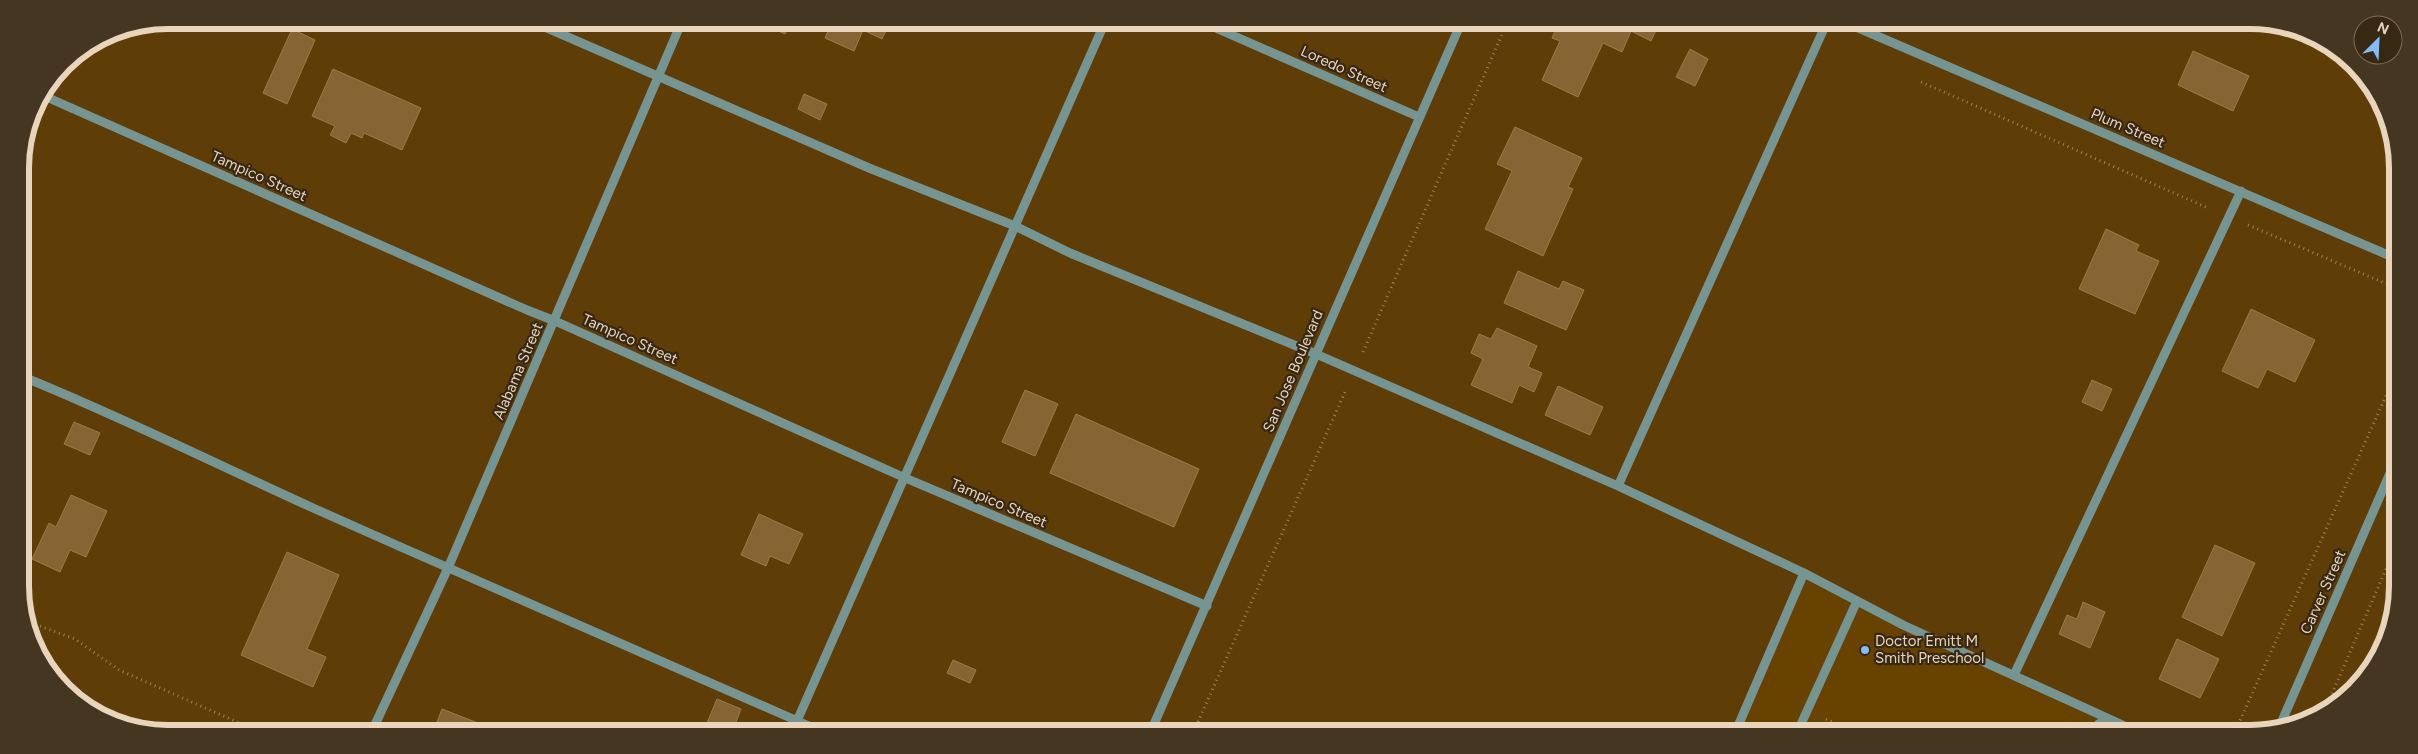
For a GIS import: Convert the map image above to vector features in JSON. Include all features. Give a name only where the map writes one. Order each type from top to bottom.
[{"type":"street","points":[[550,29],[660,75],[869,168],[1015,226],[1070,253],[1316,354],[1618,486],[1804,573],[1904,625],[2121,725]]},
{"type":"street","name":"Alabama Street","points":[[375,725],[448,568],[679,29]]},
{"type":"street","points":[[795,725],[1102,29]]},
{"type":"street","name":"Loredo Street","points":[[1218,29],[1419,117]]},
{"type":"street","name":"San Jose Boulevard","points":[[1154,725],[1458,29]]},
{"type":"street","points":[[1618,486],[1824,29]]},
{"type":"street","name":"Plum Street","points":[[1861,29],[2389,255]]},
{"type":"street","name":"Tampico Street","points":[[47,97],[527,310],[555,320],[904,477],[1207,606]]},
{"type":"street","points":[[2014,675],[2241,191]]},
{"type":"street","points":[[29,379],[72,396],[448,568],[806,725]]},
{"type":"street","name":"Carver Street","points":[[2282,722],[2389,475]]},
{"type":"street","points":[[1738,725],[1804,573]]},
{"type":"street","points":[[1801,725],[1857,601]]},
{"type":"street","points":[[2097,725],[2106,719]]},
{"type":"path","points":[[1799,29],[1820,38]]},
{"type":"path","points":[[1920,82],[2389,285]]},
{"type":"path","points":[[2238,725],[2389,389]]},
{"type":"path","points":[[2329,700],[2389,562]]},
{"type":"path","points":[[34,624],[75,639],[119,670],[245,725]]},
{"type":"path","points":[[1824,718],[1839,725]]},
{"type":"shaded area","name":"Doctor Emitt M Smith Preschool","points":[[1804,573],[1857,601],[2123,725],[1738,725]]},
{"type":"building","points":[[292,29],[315,40],[287,104],[263,93]]},
{"type":"building","points":[[774,29],[788,29],[785,34]]},
{"type":"building","points":[[829,29],[887,29],[882,39],[863,30],[854,51],[825,38]]},
{"type":"building","points":[[1556,29],[1657,29],[1651,41],[1631,31],[1622,52],[1603,43],[1578,97],[1542,80],[1560,41],[1552,38]]},
{"type":"building","points":[[1690,49],[1708,59],[1695,86],[1676,77]]},
{"type":"building","points":[[2193,51],[2249,76],[2233,111],[2178,85]]},
{"type":"building","points":[[333,69],[421,108],[402,150],[364,133],[362,138],[351,133],[346,143],[330,135],[335,126],[312,116]]},
{"type":"building","points":[[804,94],[827,104],[820,120],[798,109]]},
{"type":"building","points":[[1515,127],[1582,158],[1568,187],[1573,189],[1543,256],[1485,229],[1512,171],[1497,164]]},
{"type":"building","points":[[2106,229],[2139,245],[2136,251],[2159,261],[2135,314],[2079,289]]},
{"type":"building","points":[[1518,271],[1559,289],[1563,281],[1584,290],[1566,330],[1504,303]]},
{"type":"building","points":[[2251,309],[2315,340],[2295,382],[2267,369],[2258,388],[2222,371]]},
{"type":"building","points":[[1497,328],[1537,346],[1528,367],[1542,373],[1534,392],[1519,385],[1512,403],[1471,385],[1483,359],[1471,353],[1479,334],[1491,339]]},
{"type":"building","points":[[2092,380],[2112,389],[2102,411],[2082,402]]},
{"type":"building","points":[[1558,386],[1603,407],[1590,435],[1545,415]]},
{"type":"building","points":[[1025,390],[1058,404],[1035,456],[1002,442]]},
{"type":"building","points":[[1076,414],[1199,469],[1174,527],[1050,473]]},
{"type":"building","points":[[74,422],[100,433],[90,455],[64,444]]},
{"type":"building","points":[[71,495],[107,511],[86,557],[70,550],[60,572],[32,559],[49,523],[56,527]]},
{"type":"building","points":[[759,514],[803,534],[789,564],[770,556],[766,566],[741,555]]},
{"type":"building","points":[[2215,545],[2255,563],[2222,636],[2182,617]]},
{"type":"building","points":[[287,552],[339,575],[307,649],[326,657],[313,687],[241,655]]},
{"type":"building","points":[[2083,602],[2105,612],[2090,648],[2059,634],[2067,615],[2077,619]]},
{"type":"building","points":[[2177,639],[2219,659],[2200,698],[2159,679]]},
{"type":"building","points":[[953,660],[976,670],[970,683],[947,673]]},
{"type":"building","points":[[717,699],[741,709],[735,725],[706,725]]},
{"type":"building","points":[[442,709],[483,725],[436,725]]},
{"type":"place","name":"Doctor Emitt M Smith Preschool","points":[[1865,650]]}]
